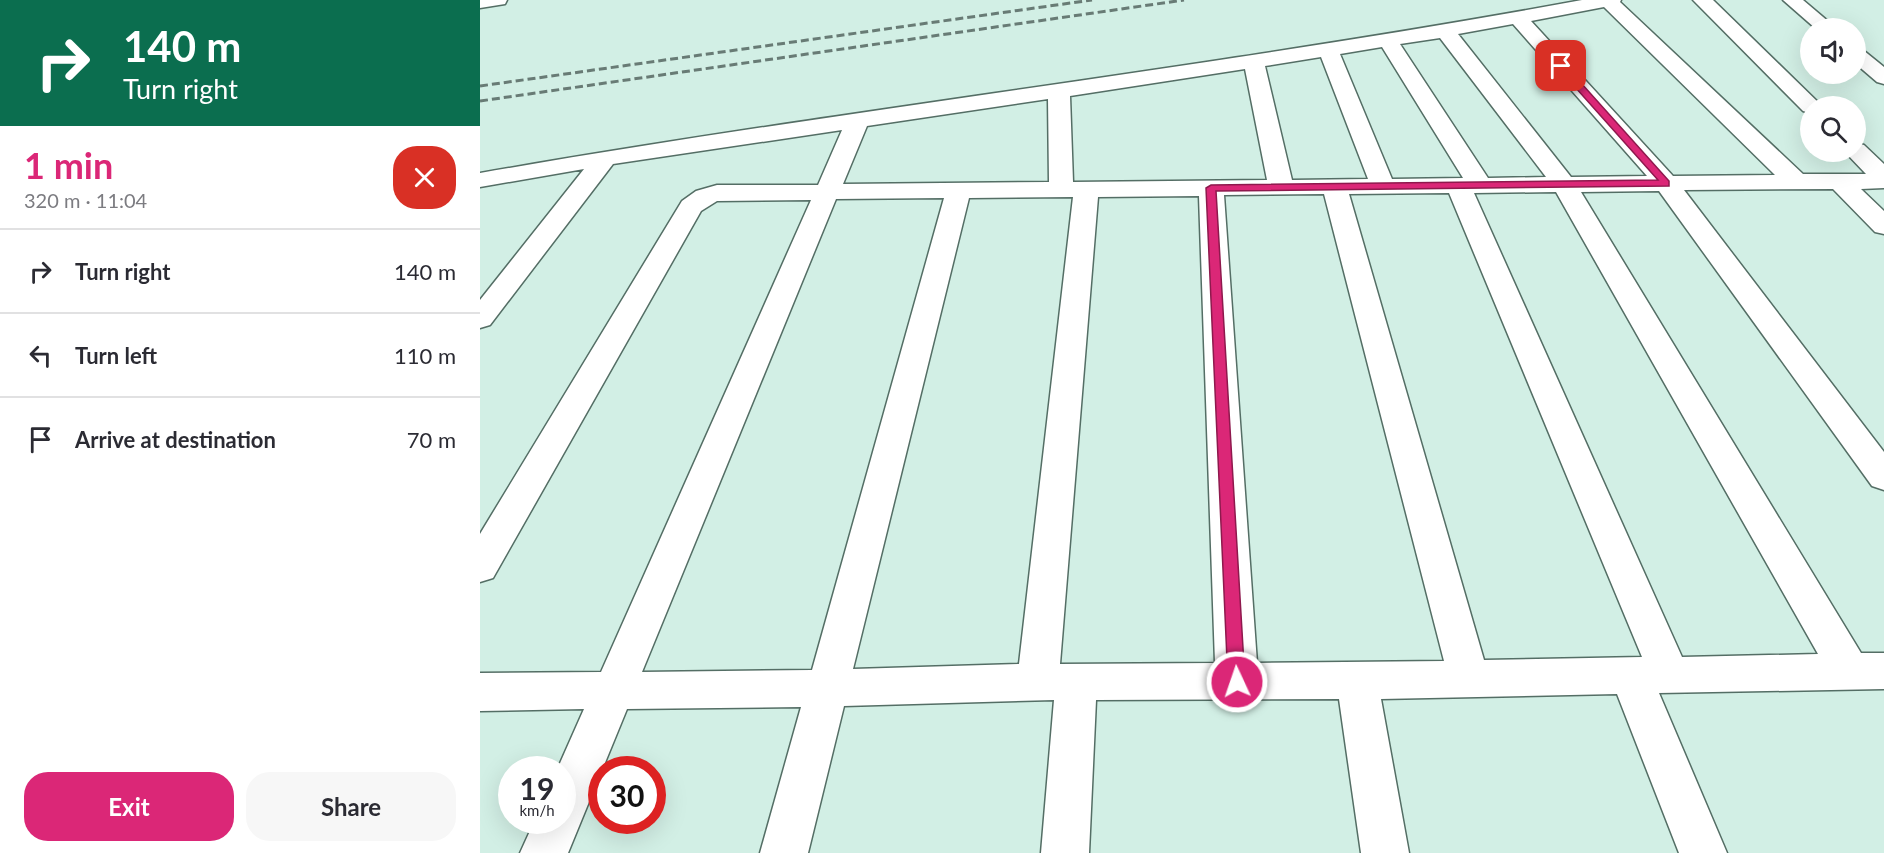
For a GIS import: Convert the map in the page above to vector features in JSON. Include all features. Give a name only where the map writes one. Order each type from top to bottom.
[{"type":"street","points":[[480,2],[498,0]]},
{"type":"street","points":[[480,180],[605,158],[1254,62],[1610,0],[1797,182]]},
{"type":"street","points":[[1702,0],[1801,96]]},
{"type":"street","points":[[1792,0],[1814,18]]},
{"type":"street","points":[[1516,16],[1666,183],[1884,477]]},
{"type":"street","points":[[1445,30],[1564,184],[1867,672]]},
{"type":"street","points":[[1388,39],[1470,185],[1650,676],[1703,853]]},
{"type":"street","points":[[1328,50],[1383,186]]},
{"type":"street","points":[[1254,62],[1281,187]]},
{"type":"street","points":[[1866,63],[1884,78]]},
{"type":"street","points":[[1059,92],[1074,189],[1057,682],[1065,853]]},
{"type":"street","points":[[576,779],[857,122]]},
{"type":"street","points":[[480,319],[605,158]]},
{"type":"street","points":[[1866,161],[1884,180]]},
{"type":"street","points":[[480,567],[691,206],[705,196],[717,193],[1884,180]]},
{"type":"street","points":[[1840,182],[1884,226]]},
{"type":"street","points":[[1335,187],[1469,679]]},
{"type":"street","points":[[1211,188],[1237,682]]},
{"type":"street","points":[[783,853],[958,190]]},
{"type":"street","points":[[480,692],[1867,672]]},
{"type":"street","points":[[1357,681],[1385,853]]},
{"type":"street","points":[[544,853],[552,834]]},
{"type":"railway","points":[[480,86],[1092,0]]},
{"type":"railway","points":[[480,101],[1184,0]]},
{"type":"route","points":[[1237,682],[1211,188],[1666,183],[1561,66]]}]
